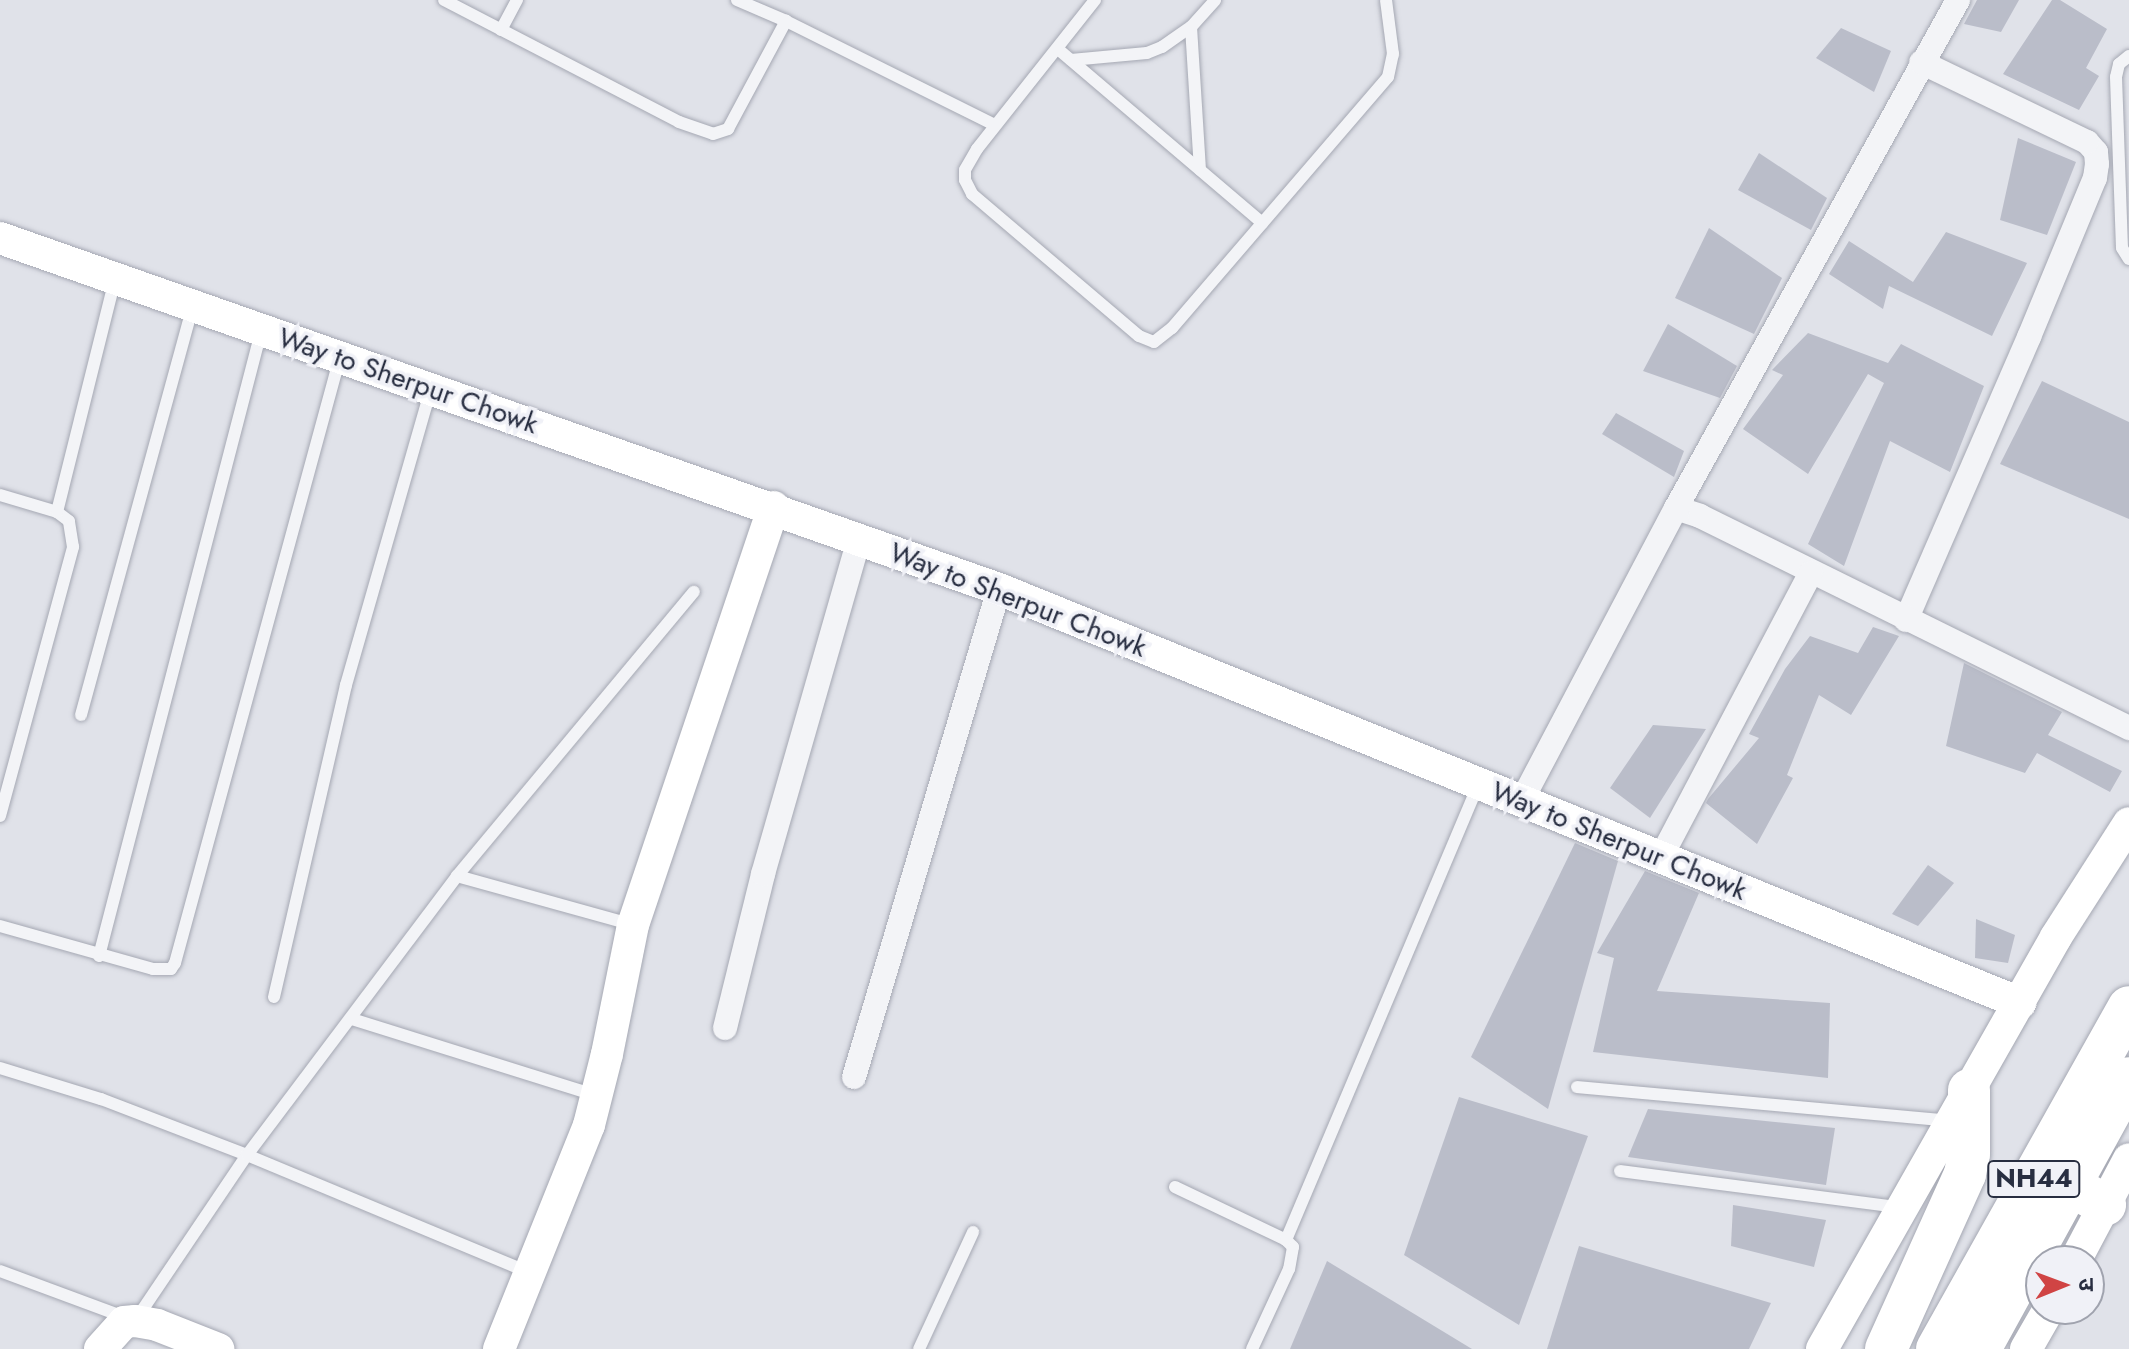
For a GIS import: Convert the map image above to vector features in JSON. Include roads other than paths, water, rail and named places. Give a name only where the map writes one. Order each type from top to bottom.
[{"type":"highway","name":"NH44","points":[[1937,1349],[2129,1007]]},
{"type":"highway","name":"NH44","points":[[1980,1349],[2095,1205],[2129,1078]]},
{"type":"highway","points":[[1886,1349],[1965,1174],[1969,1154],[1960,1106]]},
{"type":"street","points":[[1521,802],[1676,508],[1958,0]]},
{"type":"street","points":[[1906,620],[2029,337],[2095,178],[2097,164],[2096,152],[2087,142],[1921,62]]},
{"type":"street","name":"Way to Sherpur Chowk","points":[[0,238],[774,507],[999,589],[2020,1003]]},
{"type":"street","points":[[499,1349],[531,1274],[597,1096],[633,925],[774,507]]},
{"type":"street","points":[[1676,508],[1713,523],[2129,728]]},
{"type":"street","points":[[725,1028],[763,874],[859,540]]},
{"type":"street","points":[[1661,857],[1811,573]]},
{"type":"street","points":[[854,1077],[999,589]]},
{"type":"street","points":[[1822,1349],[2056,937],[2129,823]]},
{"type":"street","points":[[2083,1245],[2095,1205],[2129,1159]]},
{"type":"street","points":[[100,1349],[124,1322],[135,1321],[157,1325],[218,1349]]},
{"type":"street","points":[[2026,1349],[2040,1325]]},
{"type":"lane","points":[[444,0],[679,122],[713,134],[728,129],[786,21]]},
{"type":"lane","points":[[501,30],[517,0]]},
{"type":"lane","points":[[739,0],[995,125]]},
{"type":"lane","points":[[1095,0],[1059,50],[995,125],[965,170],[965,180],[972,194],[1146,340],[1162,338],[1388,77],[1393,54],[1386,0]]},
{"type":"lane","points":[[1071,60],[1147,53],[1174,41],[1215,0]]},
{"type":"lane","points":[[1191,27],[1200,170]]},
{"type":"lane","points":[[1059,50],[1262,223]]},
{"type":"lane","points":[[2129,56],[2119,64],[2116,77],[2122,248],[2129,259]]},
{"type":"lane","points":[[57,512],[115,279]]},
{"type":"lane","points":[[81,715],[192,305]]},
{"type":"lane","points":[[99,956],[262,330]]},
{"type":"lane","points":[[0,926],[153,969],[171,969],[175,963],[340,357]]},
{"type":"lane","points":[[274,997],[346,685],[430,389]]},
{"type":"lane","points":[[0,495],[57,512],[69,521],[73,547],[0,816]]},
{"type":"lane","points":[[0,1271],[135,1321],[247,1155],[457,876],[694,592]]},
{"type":"lane","points":[[1286,1240],[1478,785]]},
{"type":"lane","points":[[457,876],[633,925]]},
{"type":"lane","points":[[352,1019],[597,1096]]},
{"type":"lane","points":[[0,1068],[101,1099],[247,1155],[531,1274]]},
{"type":"lane","points":[[1577,1087],[1960,1106]]},
{"type":"lane","points":[[1620,1171],[1902,1207]]},
{"type":"lane","points":[[1175,1187],[1286,1240],[1293,1247],[1293,1257],[1252,1349]]},
{"type":"lane","points":[[919,1349],[973,1232]]}]
